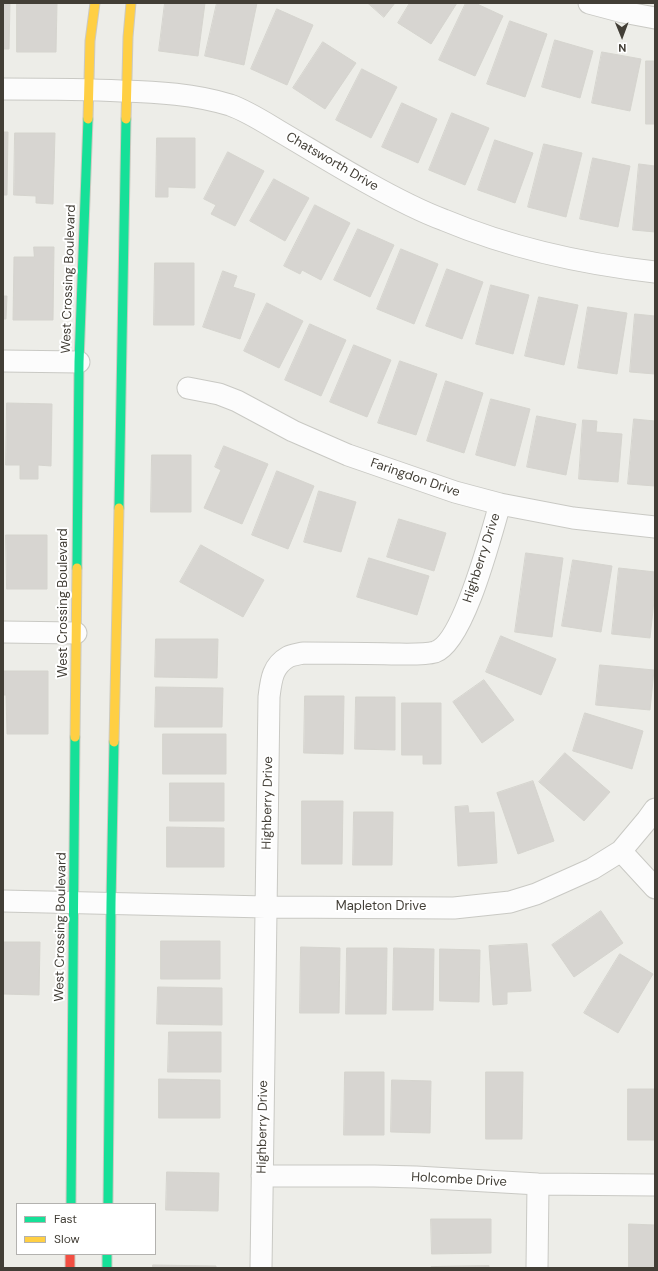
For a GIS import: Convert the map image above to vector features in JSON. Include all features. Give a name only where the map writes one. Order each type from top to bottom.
[{"type":"street","name":"West Crossing Boulevard","points":[[71,1203],[79,362],[90,41],[95,3]]},
{"type":"street","points":[[108,1203],[111,903],[128,37],[132,3]]},
{"type":"street","points":[[589,3],[623,12],[655,18]]},
{"type":"street","name":"Chatsworth Drive","points":[[3,89],[159,92],[211,99],[233,106],[366,182],[405,203],[443,220],[514,245],[594,263],[655,272]]},
{"type":"street","points":[[3,361],[79,362]]},
{"type":"street","name":"Faringdon Drive","points":[[188,388],[219,394],[237,401],[293,431],[348,455],[455,492],[500,504],[573,518],[655,527]]},
{"type":"street","name":"Highberry Drive","points":[[261,1268],[269,697],[271,678],[277,667],[288,657],[304,653],[412,654],[435,652],[446,644],[458,625],[472,593],[500,504]]},
{"type":"street","points":[[3,632],[76,633]]},
{"type":"street","name":"Mapleton Drive","points":[[3,901],[266,907],[454,908],[510,902],[536,894],[592,869],[621,851],[655,809]]},
{"type":"street","points":[[621,851],[655,888]]},
{"type":"street","name":"Holcombe Drive","points":[[262,1176],[416,1177],[538,1184],[655,1185]]},
{"type":"street","points":[[537,1268],[538,1184]]},
{"type":"street","points":[[70,1255],[70,1268]]},
{"type":"street","points":[[107,1255],[107,1268]]},
{"type":"building","points":[[3,3],[10,3],[9,49],[3,49]]},
{"type":"building","points":[[17,3],[57,3],[56,52],[17,52]]},
{"type":"building","points":[[165,3],[205,3],[198,56],[159,51]]},
{"type":"building","points":[[217,3],[257,3],[244,65],[205,56]]},
{"type":"building","points":[[368,3],[395,3],[384,17]]},
{"type":"building","points":[[410,3],[457,3],[431,44],[398,23]]},
{"type":"building","points":[[466,3],[475,3],[503,16],[475,76],[439,60]]},
{"type":"building","points":[[277,9],[313,25],[287,85],[251,69]]},
{"type":"building","points":[[510,21],[547,34],[525,97],[487,84]]},
{"type":"building","points":[[555,40],[593,51],[580,98],[542,87]]},
{"type":"building","points":[[323,42],[356,63],[325,109],[293,88]]},
{"type":"building","points":[[602,52],[641,59],[630,111],[592,103]]},
{"type":"building","points":[[646,61],[655,61],[655,124],[646,124]]},
{"type":"building","points":[[362,69],[397,87],[371,138],[336,120]]},
{"type":"building","points":[[402,103],[437,119],[418,163],[382,147]]},
{"type":"building","points":[[452,113],[489,128],[465,185],[429,170]]},
{"type":"building","points":[[3,132],[8,132],[7,195],[3,195]]},
{"type":"building","points":[[15,133],[55,133],[53,204],[36,203],[36,196],[14,195]]},
{"type":"building","points":[[157,138],[195,138],[195,188],[168,187],[168,197],[156,197]]},
{"type":"building","points":[[495,140],[533,153],[515,203],[478,190]]},
{"type":"building","points":[[544,144],[582,153],[566,217],[528,207]]},
{"type":"building","points":[[228,152],[264,171],[235,226],[211,214],[216,205],[204,199]]},
{"type":"building","points":[[593,158],[630,166],[618,227],[580,219]]},
{"type":"building","points":[[639,164],[655,166],[655,232],[633,230]]},
{"type":"building","points":[[274,179],[309,198],[285,241],[250,221]]},
{"type":"building","points":[[315,205],[350,223],[321,280],[302,270],[300,274],[284,266]]},
{"type":"building","points":[[358,229],[394,245],[370,297],[334,280]]},
{"type":"building","points":[[34,247],[54,247],[53,320],[13,320],[14,257],[34,257]]},
{"type":"building","points":[[401,249],[438,264],[414,324],[377,309]]},
{"type":"building","points":[[155,263],[194,263],[194,325],[154,325]]},
{"type":"building","points":[[447,269],[483,282],[462,339],[426,326]]},
{"type":"building","points":[[223,271],[237,276],[233,287],[255,294],[240,339],[203,327]]},
{"type":"building","points":[[491,285],[529,295],[513,354],[476,344]]},
{"type":"building","points":[[3,296],[7,296],[6,319],[3,319]]},
{"type":"building","points":[[539,297],[578,305],[564,365],[525,356]]},
{"type":"building","points":[[267,303],[303,321],[279,368],[244,351]]},
{"type":"building","points":[[588,307],[627,313],[617,374],[578,368]]},
{"type":"building","points":[[635,314],[655,316],[655,374],[630,372]]},
{"type":"building","points":[[310,324],[346,340],[321,396],[285,380]]},
{"type":"building","points":[[354,345],[391,360],[367,417],[330,402]]},
{"type":"building","points":[[400,361],[437,374],[416,435],[378,423]]},
{"type":"building","points":[[446,381],[483,393],[464,453],[427,441]]},
{"type":"building","points":[[491,399],[530,409],[515,466],[476,455]]},
{"type":"building","points":[[7,403],[52,404],[51,466],[38,465],[38,479],[20,479],[20,465],[6,465]]},
{"type":"building","points":[[537,416],[576,424],[566,475],[527,467]]},
{"type":"building","points":[[634,419],[655,421],[655,486],[628,484]]},
{"type":"building","points":[[583,420],[597,421],[596,432],[622,434],[618,482],[579,479]]},
{"type":"building","points":[[224,446],[268,464],[242,524],[204,508],[221,470],[215,467]]},
{"type":"building","points":[[152,455],[191,455],[191,512],[151,512]]},
{"type":"building","points":[[277,471],[314,486],[288,549],[252,535]]},
{"type":"building","points":[[319,491],[356,502],[341,552],[304,542]]},
{"type":"building","points":[[399,519],[446,533],[434,571],[387,557]]},
{"type":"building","points":[[6,535],[47,535],[47,589],[7,589]]},
{"type":"building","points":[[201,545],[264,580],[243,617],[180,582]]},
{"type":"building","points":[[526,553],[563,558],[552,637],[515,632]]},
{"type":"building","points":[[369,558],[429,576],[417,615],[357,597]]},
{"type":"building","points":[[573,560],[612,566],[601,632],[562,626]]},
{"type":"building","points":[[619,568],[655,572],[655,591],[650,638],[612,634]]},
{"type":"building","points":[[501,636],[556,659],[541,695],[486,672]]},
{"type":"building","points":[[156,639],[218,639],[217,678],[155,677]]},
{"type":"building","points":[[600,665],[654,670],[650,710],[596,705]]},
{"type":"building","points":[[3,671],[48,671],[48,734],[7,734],[6,695],[3,695]]},
{"type":"building","points":[[484,680],[514,720],[482,743],[453,702]]},
{"type":"building","points":[[156,687],[223,688],[222,727],[155,727]]},
{"type":"building","points":[[305,696],[344,696],[343,754],[304,753]]},
{"type":"building","points":[[356,697],[395,697],[395,750],[355,749]]},
{"type":"building","points":[[402,703],[441,703],[441,764],[423,764],[423,755],[402,755]]},
{"type":"building","points":[[585,713],[643,731],[632,769],[573,751]]},
{"type":"building","points":[[163,734],[226,734],[226,774],[163,774]]},
{"type":"building","points":[[565,753],[610,792],[584,821],[539,782]]},
{"type":"building","points":[[533,781],[554,841],[518,854],[497,793]]},
{"type":"building","points":[[170,783],[224,783],[224,821],[170,821]]},
{"type":"building","points":[[302,801],[343,801],[342,864],[302,864]]},
{"type":"building","points":[[468,806],[469,813],[494,812],[497,863],[458,866],[455,807]]},
{"type":"building","points":[[354,812],[393,812],[392,865],[353,865]]},
{"type":"building","points":[[167,827],[224,828],[224,867],[167,867]]},
{"type":"building","points":[[601,911],[623,943],[574,977],[552,945]]},
{"type":"building","points":[[161,941],[220,941],[220,979],[161,979]]},
{"type":"building","points":[[3,942],[40,942],[39,995],[3,994]]},
{"type":"building","points":[[527,944],[531,991],[507,992],[507,1004],[493,1005],[489,946]]},
{"type":"building","points":[[301,947],[340,948],[339,1013],[300,1013]]},
{"type":"building","points":[[347,948],[387,948],[386,1014],[346,1014]]},
{"type":"building","points":[[394,948],[434,949],[433,1010],[393,1010]]},
{"type":"building","points":[[440,949],[480,950],[479,1002],[440,1001]]},
{"type":"building","points":[[620,954],[653,974],[618,1033],[584,1013]]},
{"type":"building","points":[[158,987],[222,988],[222,1025],[157,1024]]},
{"type":"building","points":[[169,1032],[221,1032],[221,1072],[168,1072]]},
{"type":"building","points":[[345,1072],[384,1072],[384,1135],[344,1135]]},
{"type":"building","points":[[486,1072],[523,1072],[522,1139],[486,1139]]},
{"type":"building","points":[[159,1079],[220,1080],[220,1118],[159,1118]]},
{"type":"building","points":[[392,1080],[431,1081],[430,1133],[391,1132]]},
{"type":"building","points":[[628,1089],[655,1089],[655,1140],[628,1140]]},
{"type":"building","points":[[167,1172],[219,1173],[218,1211],[166,1210]]},
{"type":"building","points":[[431,1219],[491,1219],[491,1253],[432,1254]]},
{"type":"building","points":[[629,1224],[655,1225],[655,1268],[629,1268]]},
{"type":"building","points":[[153,1265],[216,1266],[216,1268],[153,1268]]},
{"type":"building","points":[[489,1266],[489,1268],[431,1268],[431,1267]]},
{"type":"traffic: fast","points":[[77,568],[79,362],[88,119]]},
{"type":"traffic: fast","points":[[119,508],[126,119]]},
{"type":"traffic: fast","points":[[71,1203],[75,737]]},
{"type":"traffic: fast","points":[[108,1203],[114,742]]},
{"type":"traffic: fast","points":[[107,1255],[107,1268]]},
{"type":"traffic: slow","points":[[88,119],[90,41],[95,3]]},
{"type":"traffic: slow","points":[[126,119],[128,37],[131,3]]},
{"type":"traffic: slow","points":[[114,742],[119,508]]},
{"type":"traffic: slow","points":[[75,737],[77,568]]},
{"type":"traffic: jam","points":[[70,1255],[70,1268]]}]
